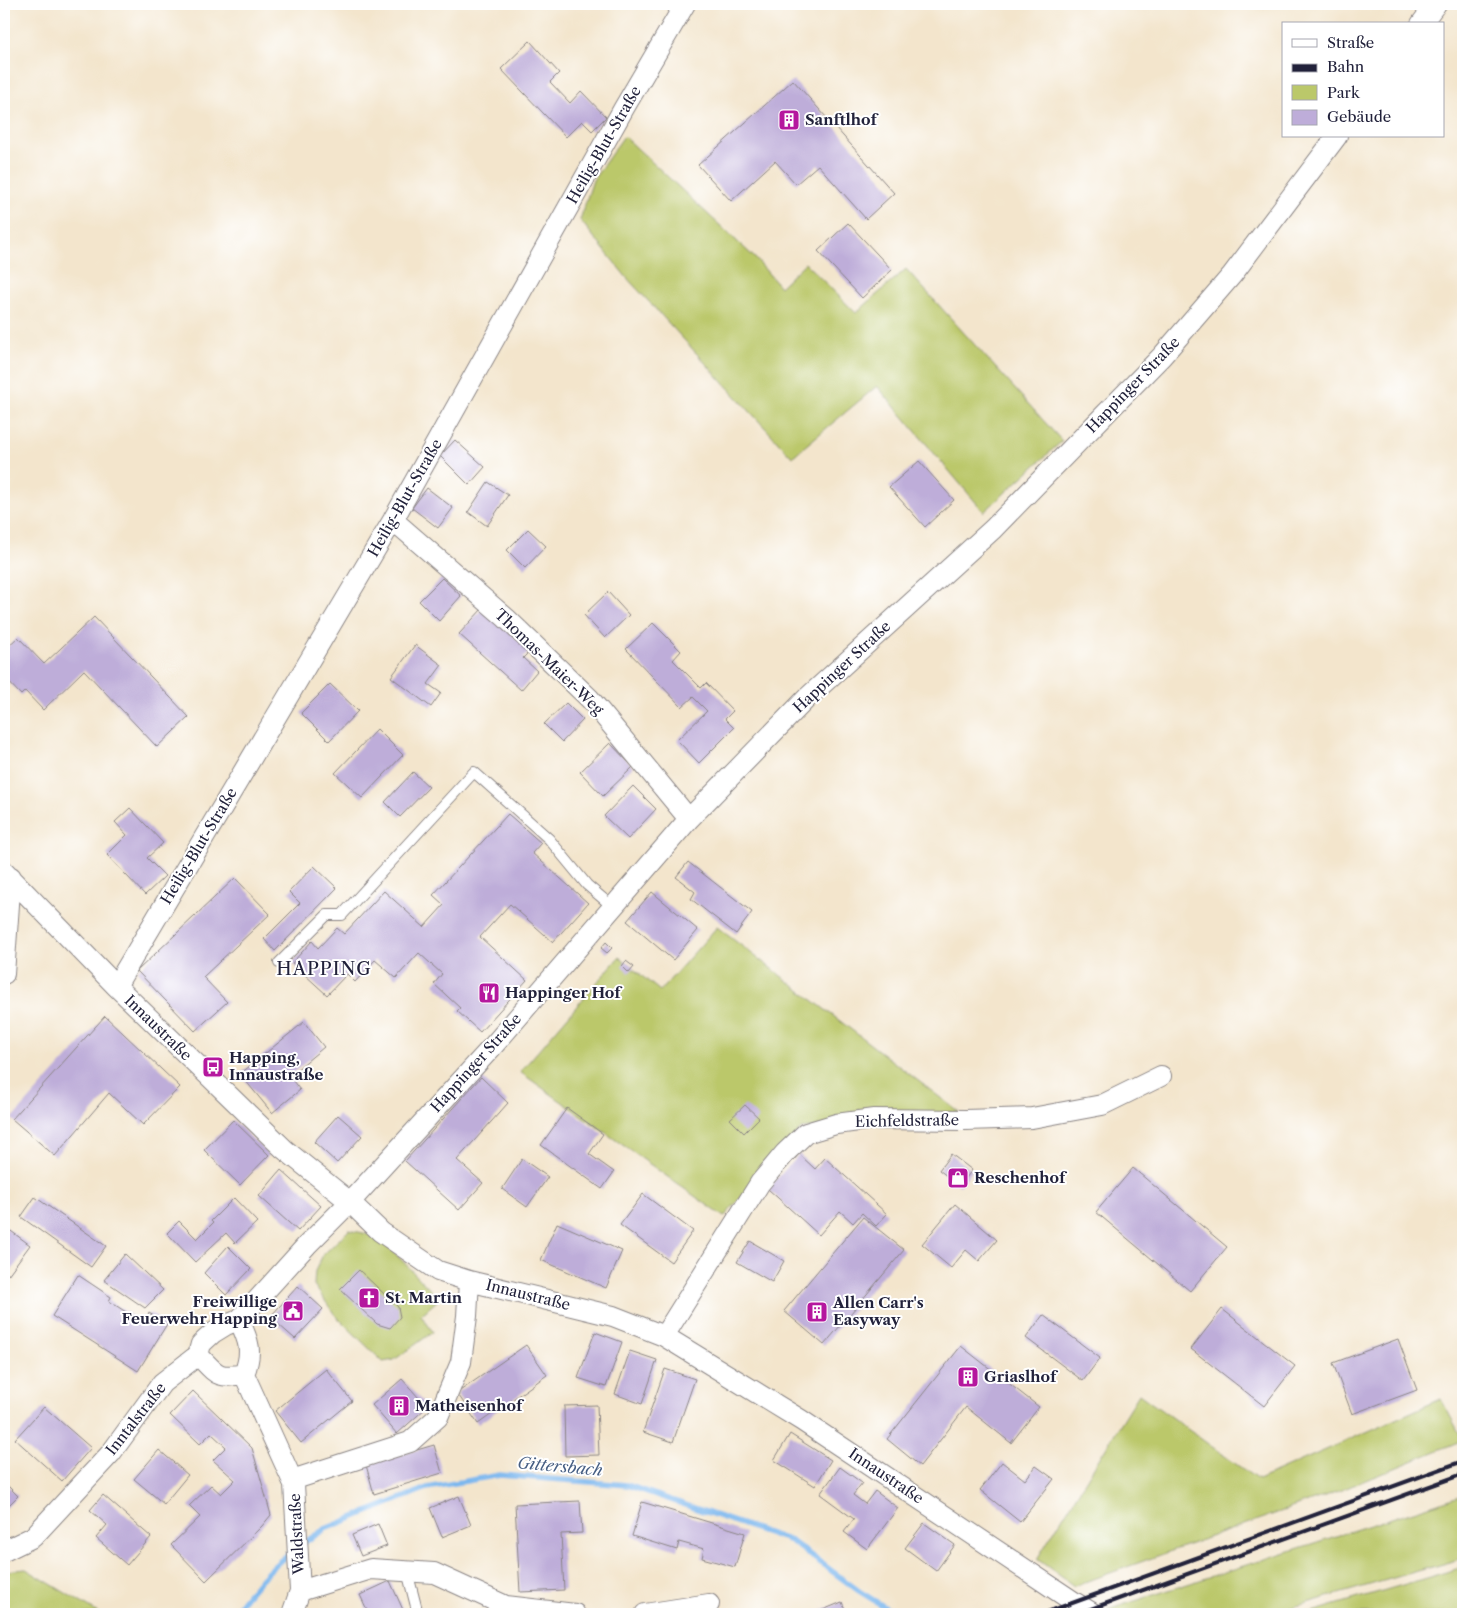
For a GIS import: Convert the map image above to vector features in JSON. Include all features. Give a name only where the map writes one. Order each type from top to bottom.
[{"type":"street","name":"Heilig-Blut-Straße","points":[[116,986],[393,520],[624,108],[685,4]]},
{"type":"street","points":[[1422,22],[1436,4]]},
{"type":"street","name":"Happinger Straße","points":[[350,1202],[493,1046],[690,819],[807,698],[993,529],[1162,356],[1232,275],[1335,138]]},
{"type":"street","name":"Thomas-Maier-Weg","points":[[393,520],[506,618],[590,698],[690,819]]},
{"type":"street","points":[[4,974],[7,874]]},
{"type":"street","name":"Innaustraße","points":[[7,874],[116,986],[284,1149],[350,1202],[381,1232],[438,1271],[469,1281],[613,1316],[664,1336],[801,1420],[1094,1614]]},
{"type":"street","name":"Eichfeldstraße","points":[[664,1336],[760,1183],[785,1153],[806,1133],[836,1124],[874,1119],[965,1120],[1032,1118],[1102,1105],[1161,1076]]},
{"type":"street","name":"Inntalstraße","points":[[4,1551],[33,1538],[111,1453],[162,1383],[198,1355],[202,1344],[213,1333],[239,1320],[307,1245],[350,1202]]},
{"type":"street","points":[[292,1480],[410,1442],[438,1417],[461,1362],[469,1281]]},
{"type":"street","points":[[198,1355],[219,1376],[230,1377],[244,1374],[249,1362],[250,1349],[239,1320]]},
{"type":"street","name":"Waldstraße","points":[[244,1374],[294,1484],[300,1591],[292,1614]]},
{"type":"street","points":[[300,1591],[371,1569],[434,1573],[506,1606],[575,1614]]},
{"type":"street","points":[[645,1614],[709,1604]]},
{"type":"lane","points":[[279,963],[327,915],[342,915],[474,772],[549,838],[587,884],[613,907]]},
{"type":"lane","points":[[407,1571],[418,1614]]},
{"type":"green space","points":[[624,136],[755,258],[780,287],[805,263],[856,313],[906,269],[1062,441],[984,512],[877,386],[792,457],[627,278],[580,220],[593,180]]},
{"type":"green space","points":[[717,927],[959,1112],[801,1129],[724,1217],[520,1072],[619,957],[660,991]]},
{"type":"green space","points":[[349,1230],[368,1234],[390,1248],[439,1299],[421,1315],[433,1332],[394,1360],[383,1362],[335,1315],[314,1285],[315,1271],[323,1255]]},
{"type":"green space","points":[[1139,1394],[1258,1480],[1441,1399],[1463,1440],[1344,1489],[1074,1586],[1037,1559]]},
{"type":"green space","points":[[1463,1495],[1463,1558],[1269,1614],[1113,1614],[1107,1610]]},
{"type":"green space","points":[[1463,1567],[1463,1614],[1305,1614]]},
{"type":"green space","points":[[26,1569],[100,1614],[4,1614],[4,1571]]},
{"type":"building","points":[[530,41],[559,73],[550,82],[570,103],[581,91],[606,117],[592,131],[582,121],[566,137],[501,69]]},
{"type":"building","name":"Sanftlhof","points":[[793,80],[894,193],[866,219],[818,165],[796,184],[775,161],[731,201],[698,165]]},
{"type":"building","points":[[848,223],[892,270],[862,298],[818,251]]},
{"type":"building","points":[[455,440],[485,467],[469,485],[440,456]]},
{"type":"building","points":[[919,461],[954,500],[925,527],[889,487]]},
{"type":"building","points":[[488,482],[508,495],[487,526],[468,512]]},
{"type":"building","points":[[427,488],[453,508],[438,528],[412,508]]},
{"type":"building","points":[[528,529],[546,546],[525,568],[507,550]]},
{"type":"building","points":[[442,578],[461,596],[439,621],[419,601]]},
{"type":"building","points":[[608,592],[629,615],[605,638],[584,615]]},
{"type":"building","points":[[483,608],[530,651],[523,658],[537,671],[521,690],[459,634]]},
{"type":"building","points":[[94,617],[189,717],[157,747],[84,670],[43,710],[25,691],[21,695],[4,677],[4,650],[18,637],[44,664]]},
{"type":"building","points":[[653,623],[681,651],[673,660],[701,688],[706,683],[733,711],[725,719],[734,728],[699,763],[677,740],[707,711],[693,697],[682,707],[626,649]]},
{"type":"building","points":[[415,645],[442,665],[428,684],[441,693],[431,707],[391,677]]},
{"type":"building","points":[[330,684],[358,711],[329,741],[301,713]]},
{"type":"building","points":[[566,703],[583,720],[562,742],[544,724]]},
{"type":"building","points":[[377,729],[403,755],[362,798],[335,773]]},
{"type":"building","points":[[610,743],[633,767],[603,796],[580,772]]},
{"type":"building","points":[[413,772],[429,787],[400,817],[385,802]]},
{"type":"building","points":[[633,786],[656,809],[628,839],[604,816]]},
{"type":"building","points":[[130,808],[163,843],[147,858],[165,876],[145,895],[107,855],[127,835],[115,822]]},
{"type":"building","points":[[508,814],[541,843],[532,853],[588,903],[553,942],[510,904],[480,937],[527,980],[480,1032],[457,1011],[460,1008],[434,984],[442,974],[419,953],[396,978],[375,960],[355,982],[347,974],[327,995],[292,963],[312,941],[318,948],[337,928],[344,934],[384,891],[424,927],[444,905],[433,895]]},
{"type":"building","points":[[688,862],[752,912],[736,934],[691,899],[695,892],[676,877]]},
{"type":"building","points":[[314,866],[337,888],[275,951],[264,939],[300,903],[289,892]]},
{"type":"building","points":[[235,878],[270,914],[203,977],[227,1002],[195,1031],[137,971]]},
{"type":"building","points":[[652,892],[698,930],[673,960],[627,921]]},
{"type":"building","points":[[606,942],[612,948],[607,953],[601,948]]},
{"type":"building","points":[[626,961],[634,967],[629,973],[622,966]]},
{"type":"building","points":[[105,1016],[180,1087],[143,1125],[109,1093],[55,1156],[12,1119]]},
{"type":"building","points":[[304,1022],[324,1047],[289,1076],[300,1090],[272,1113],[240,1074]]},
{"type":"building","points":[[481,1077],[508,1103],[457,1160],[483,1183],[459,1210],[405,1161]]},
{"type":"building","points":[[745,1105],[759,1118],[744,1133],[730,1119]]},
{"type":"building","points":[[567,1108],[603,1134],[589,1154],[614,1172],[602,1189],[541,1145]]},
{"type":"building","points":[[338,1115],[362,1136],[337,1163],[314,1142]]},
{"type":"building","points":[[233,1120],[269,1155],[240,1185],[204,1150]]},
{"type":"building","points":[[799,1154],[815,1169],[825,1158],[887,1214],[876,1226],[862,1213],[853,1223],[840,1211],[819,1235],[768,1189]]},
{"type":"building","name":"Reschenhof","points":[[951,1154],[972,1170],[960,1186],[939,1170]]},
{"type":"building","points":[[522,1159],[548,1177],[527,1207],[502,1189]]},
{"type":"building","points":[[1133,1168],[1227,1247],[1190,1291],[1096,1212]]},
{"type":"building","points":[[281,1170],[321,1206],[298,1231],[259,1196]]},
{"type":"building","points":[[643,1194],[693,1231],[671,1262],[620,1225]]},
{"type":"building","points":[[35,1197],[106,1246],[91,1267],[21,1217]]},
{"type":"building","points":[[234,1198],[257,1222],[235,1243],[226,1233],[195,1262],[167,1233],[179,1221],[197,1239],[213,1223],[211,1221]]},
{"type":"building","points":[[955,1204],[997,1240],[979,1261],[966,1250],[951,1268],[922,1244]]},
{"type":"building","points":[[863,1217],[904,1250],[824,1345],[784,1311]]},
{"type":"building","points":[[557,1223],[622,1251],[606,1288],[541,1260]]},
{"type":"building","points":[[4,1226],[30,1245],[8,1275],[4,1272]]},
{"type":"building","points":[[750,1241],[784,1261],[772,1282],[737,1262]]},
{"type":"building","points":[[228,1246],[251,1269],[226,1295],[204,1273]]},
{"type":"building","points":[[125,1254],[163,1290],[145,1308],[104,1280]]},
{"type":"building","name":"St. Martin","points":[[359,1270],[398,1307],[400,1317],[390,1328],[377,1324],[340,1289]]},
{"type":"building","points":[[78,1275],[111,1297],[109,1301],[143,1323],[149,1313],[167,1324],[138,1371],[52,1316]]},
{"type":"building","points":[[298,1286],[323,1309],[295,1339],[270,1317]]},
{"type":"building","points":[[1222,1309],[1295,1366],[1264,1406],[1191,1349]]},
{"type":"building","points":[[1043,1315],[1100,1358],[1083,1381],[1026,1338]]},
{"type":"building","points":[[595,1332],[622,1342],[606,1387],[578,1378]]},
{"type":"building","points":[[1398,1339],[1417,1390],[1352,1414],[1333,1363]]},
{"type":"building","points":[[526,1345],[547,1375],[478,1424],[457,1393]]},
{"type":"building","name":"Griaslhof","points":[[961,1346],[1039,1407],[1011,1443],[966,1407],[920,1466],[887,1439]]},
{"type":"building","points":[[630,1351],[657,1360],[642,1404],[615,1394]]},
{"type":"building","points":[[326,1369],[352,1401],[301,1443],[275,1411]]},
{"type":"building","points":[[665,1369],[695,1379],[673,1442],[643,1432]]},
{"type":"building","name":"Matheisenhof","points":[[402,1379],[427,1407],[397,1434],[372,1405]]},
{"type":"building","points":[[193,1391],[252,1448],[271,1515],[206,1581],[171,1545],[200,1517],[189,1506],[211,1485],[221,1494],[235,1480],[213,1460],[226,1447],[211,1433],[200,1444],[170,1415]]},
{"type":"building","points":[[597,1405],[599,1455],[565,1456],[564,1406]]},
{"type":"building","points":[[44,1407],[91,1448],[62,1481],[15,1439]]},
{"type":"building","points":[[790,1434],[831,1460],[815,1486],[774,1460]]},
{"type":"building","points":[[434,1445],[442,1473],[374,1494],[366,1465]]},
{"type":"building","points":[[159,1450],[188,1475],[164,1504],[134,1479]]},
{"type":"building","points":[[1002,1462],[1025,1480],[1036,1466],[1054,1479],[1020,1522],[980,1490]]},
{"type":"building","points":[[840,1467],[862,1483],[853,1495],[865,1504],[875,1491],[898,1508],[867,1549],[844,1532],[854,1519],[820,1494]]},
{"type":"building","points":[[4,1482],[18,1496],[4,1510]]},
{"type":"building","points":[[103,1495],[151,1537],[127,1565],[96,1538],[107,1525],[90,1510]]},
{"type":"building","points":[[459,1496],[471,1525],[442,1537],[430,1508]]},
{"type":"building","points":[[580,1501],[582,1533],[561,1534],[564,1590],[520,1592],[515,1504]]},
{"type":"building","points":[[642,1502],[745,1533],[735,1567],[702,1558],[704,1549],[679,1542],[677,1550],[632,1536]]},
{"type":"building","points":[[924,1523],[955,1545],[936,1571],[905,1548]]},
{"type":"building","points":[[378,1524],[387,1546],[361,1556],[352,1535]]},
{"type":"building","points":[[390,1581],[404,1612],[399,1614],[369,1614],[360,1595]]},
{"type":"building","points":[[842,1602],[847,1614],[819,1614],[818,1612]]},
{"type":"waterway","name":"Gittersbach","points":[[302,1544],[325,1529],[427,1488],[500,1475],[627,1485],[791,1541],[859,1591],[896,1614]]},
{"type":"waterway","name":"Gittersbach","points":[[233,1614],[268,1572],[293,1551]]},
{"type":"railway","points":[[1042,1614],[1463,1461]]},
{"type":"railway","points":[[1077,1614],[1463,1474]]},
{"type":"place","name":"Sanftlhof","points":[[789,120]]},
{"type":"place","name":"Happinger Hof","points":[[489,993]]},
{"type":"place","name":"Happing, Innaustraße","points":[[213,1067]]},
{"type":"place","name":"Reschenhof","points":[[958,1178]]},
{"type":"place","name":"St. Martin","points":[[369,1298]]},
{"type":"place","name":"Freiwillige Feuerwehr Happing","points":[[293,1311]]},
{"type":"place","name":"Allen Carr's Easyway","points":[[817,1312]]},
{"type":"place","name":"Griaslhof","points":[[968,1377]]},
{"type":"place","name":"Matheisenhof","points":[[399,1406]]},
{"type":"district","name":"HAPPING","points":[[324,969]]}]
